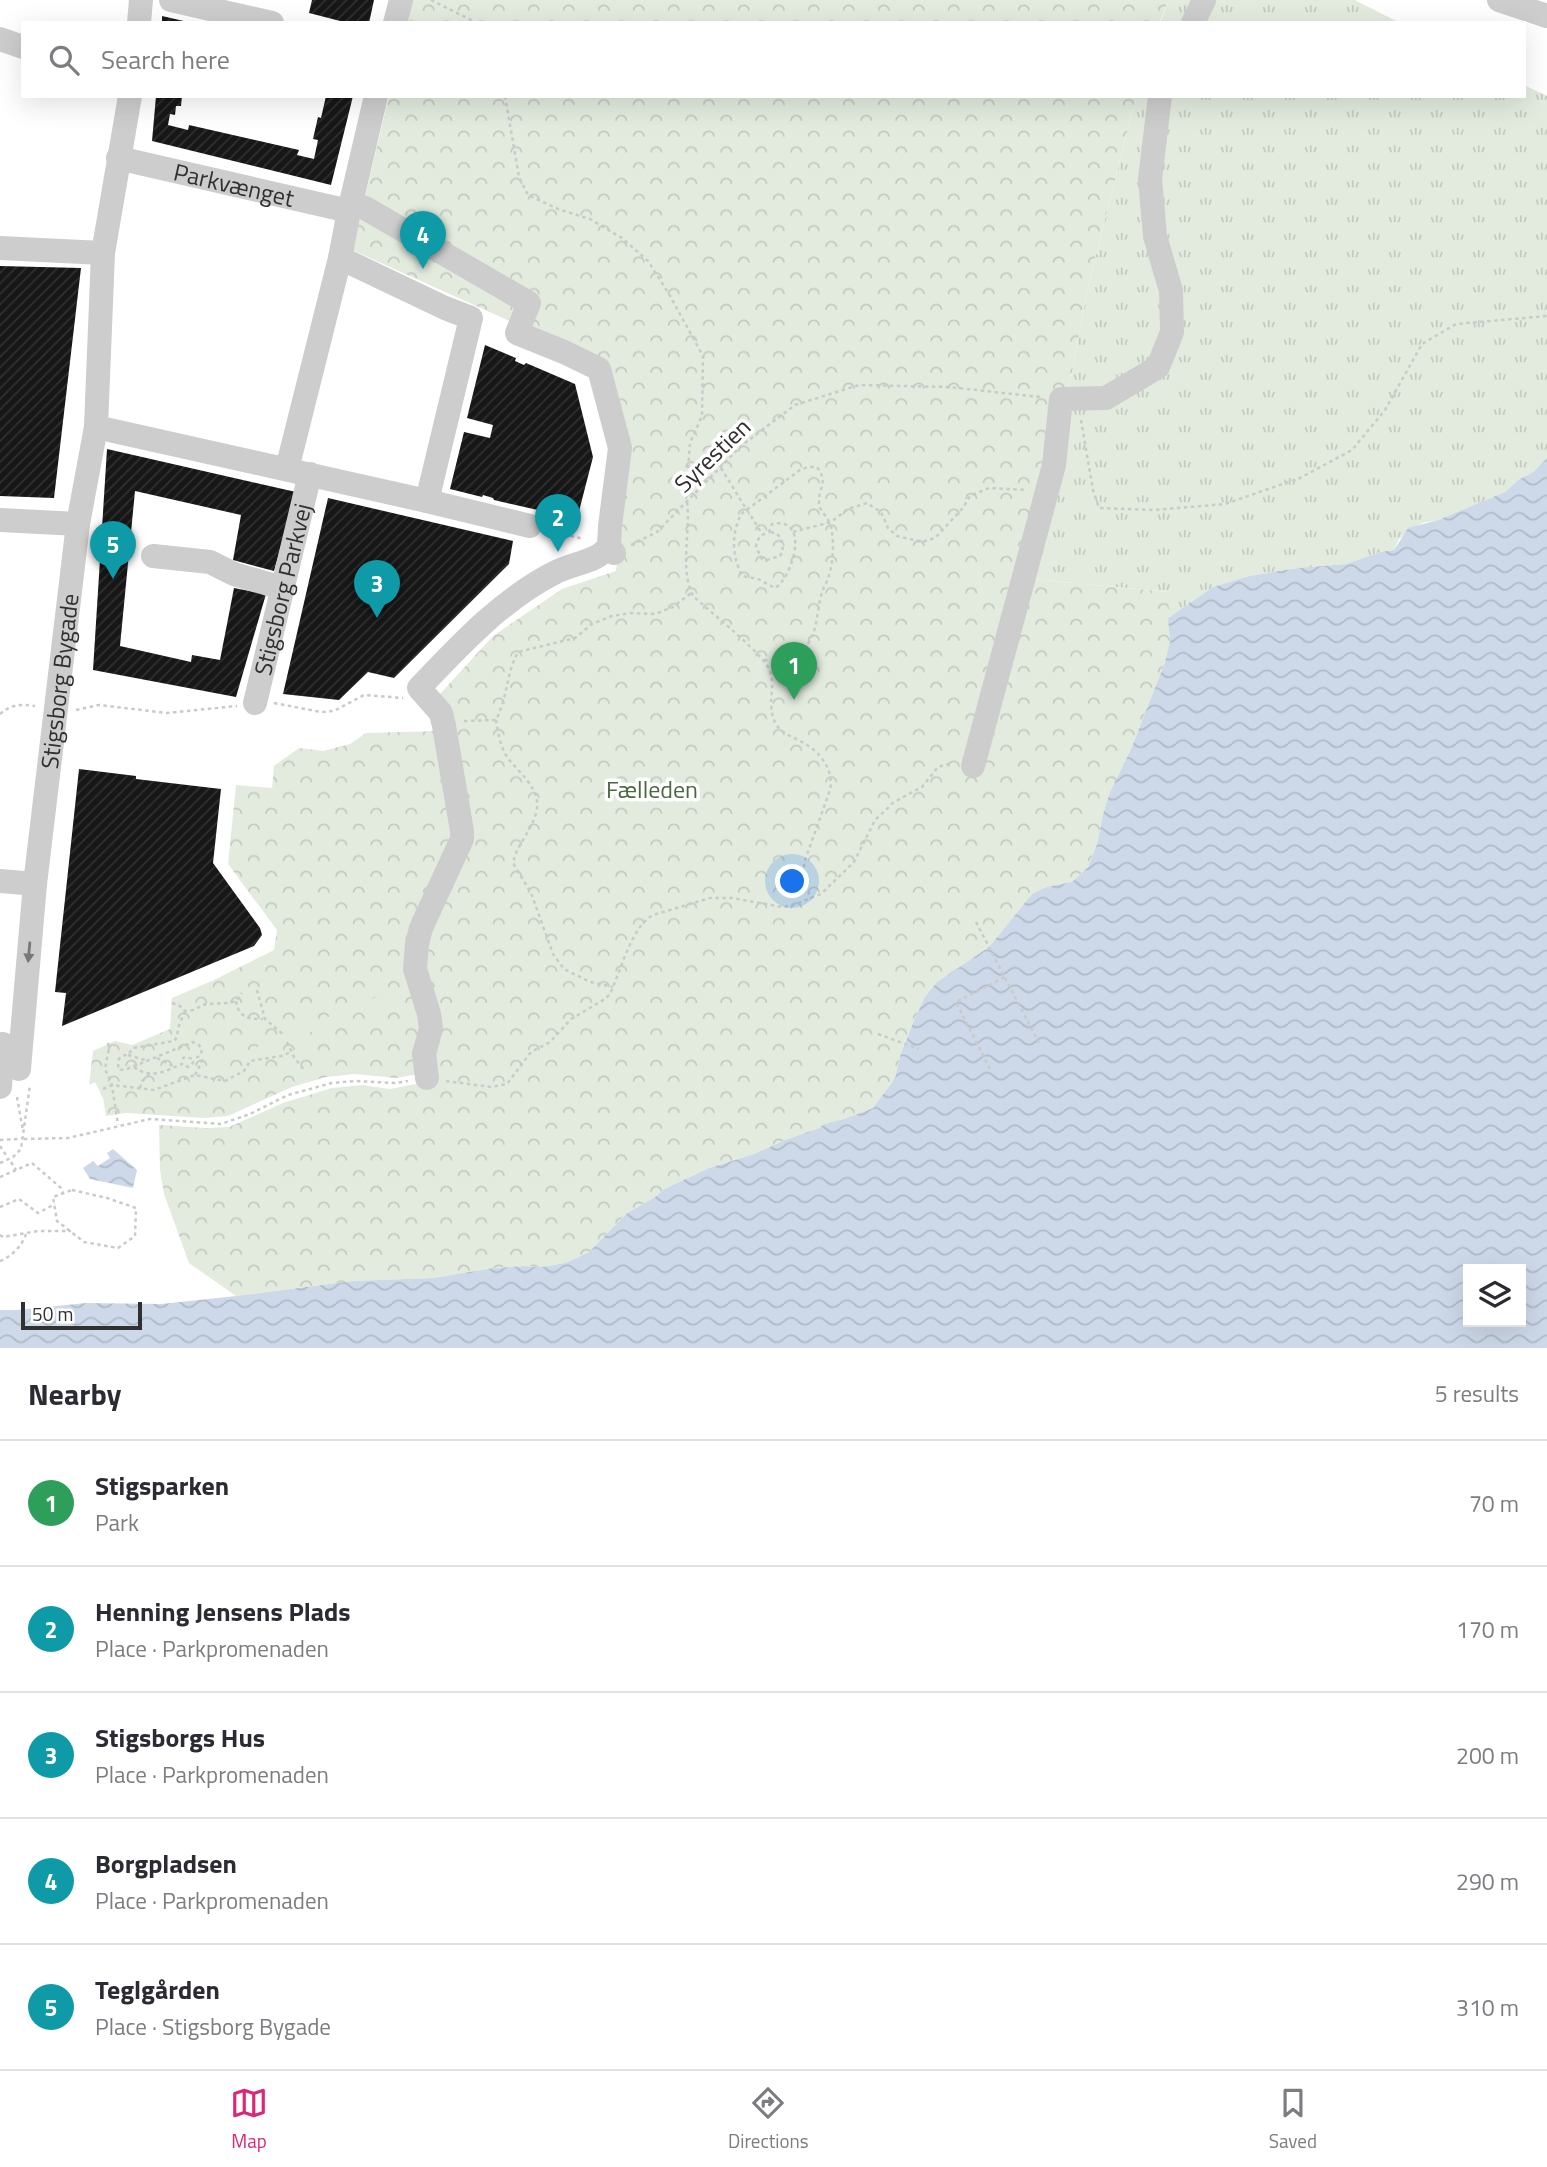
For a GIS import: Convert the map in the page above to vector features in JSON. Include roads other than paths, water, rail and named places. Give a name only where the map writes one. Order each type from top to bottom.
[{"type":"street","points":[[139,21],[141,0]]},
{"type":"street","points":[[171,0],[263,21]]},
{"type":"street","points":[[396,21],[401,0]]},
{"type":"street","points":[[1194,21],[1204,0]]},
{"type":"street","points":[[1499,0],[1547,16]]},
{"type":"street","points":[[0,39],[21,46]]},
{"type":"street","name":"Stigsborg Bygade","points":[[0,1087],[11,1050],[35,884],[78,524],[96,427],[103,253],[130,98]]},
{"type":"street","name":"Stigsborg Parkvej","points":[[255,703],[282,588],[298,472],[350,207],[376,98]]},
{"type":"street","points":[[973,766],[1054,465],[1069,399],[1106,398],[1158,367],[1172,332],[1171,291],[1155,236],[1150,179],[1160,98]]},
{"type":"street","name":"Parkvænget","points":[[118,158],[365,208],[529,303],[517,333],[598,369],[620,448],[611,550],[556,572],[483,622],[419,688],[441,713],[460,812],[462,839],[421,928],[417,944],[415,969],[429,1014],[430,1028],[424,1054],[427,1078]]},
{"type":"street","points":[[0,248],[103,253]]},
{"type":"street","points":[[340,258],[445,309],[471,318],[427,501]]},
{"type":"street","name":"Stigsborg Parkvej","points":[[96,427],[530,526]]},
{"type":"street","points":[[0,520],[78,524]]},
{"type":"street","points":[[153,556],[209,562],[234,574],[282,588]]},
{"type":"street","points":[[0,881],[35,884]]},
{"type":"water","points":[[1547,458],[1547,1348],[0,1348],[0,1310],[86,1303],[161,1304],[352,1281],[433,1278],[493,1268],[541,1267],[565,1263],[588,1253],[627,1213],[664,1189],[709,1168],[754,1154],[824,1124],[873,1108],[895,1078],[913,1023],[925,997],[937,982],[989,947],[1032,894],[1047,887],[1072,882],[1088,867],[1097,844],[1110,792],[1131,749],[1165,662],[1170,641],[1168,618],[1213,587],[1249,576],[1346,564],[1394,550],[1408,528],[1438,520],[1505,492],[1518,480],[1533,472]]},
{"type":"water","points":[[113,1149],[137,1170],[133,1188],[90,1179],[83,1168],[93,1161],[98,1166],[110,1158],[107,1153]]},
{"type":"place","name":"Borgpladsen","points":[[423,269]]},
{"type":"place","name":"Henning Jensens Plads","points":[[558,552]]},
{"type":"place","name":"Teglgården","points":[[113,579]]},
{"type":"place","name":"Stigsborgs Hus","points":[[377,618]]},
{"type":"place","name":"Stigsparken","points":[[794,700]]},
{"type":"park label","name":"Fælleden","points":[[652,789]]}]
